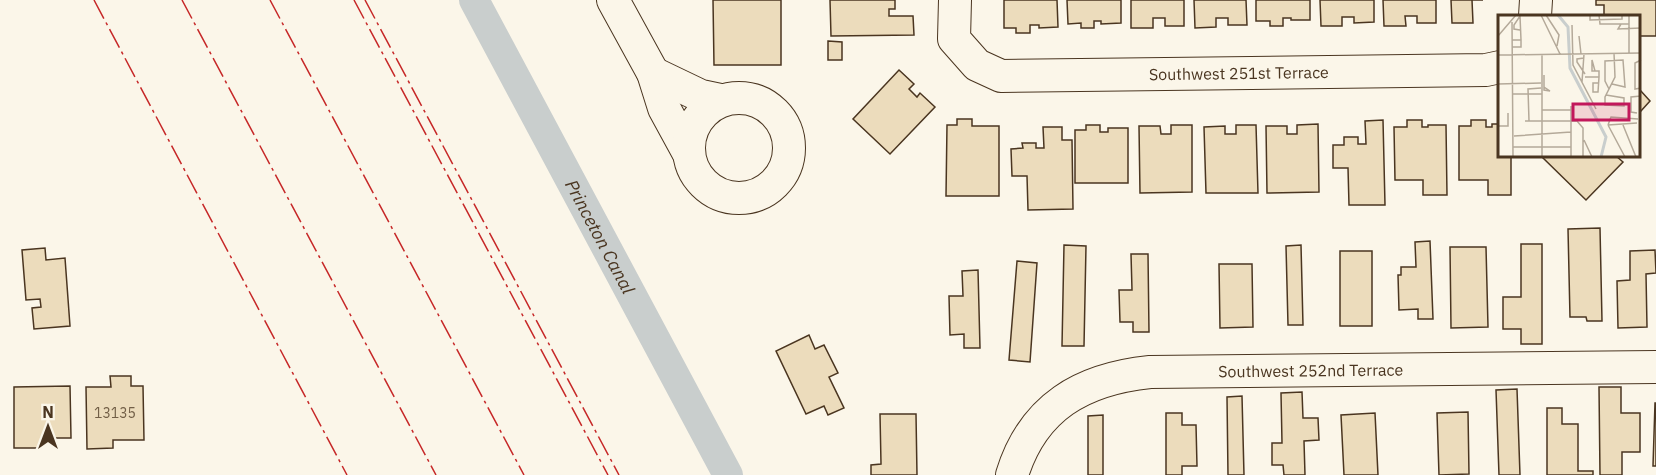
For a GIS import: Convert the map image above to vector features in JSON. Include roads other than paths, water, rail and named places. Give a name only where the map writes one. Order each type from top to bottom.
[{"type":"street","points":[[613,0],[653,73],[664,108],[688,152]]},
{"type":"street","name":"Southwest 251st Terrace","points":[[955,0],[954,39],[977,65],[1001,76],[1486,70],[1498,67]]},
{"type":"street","points":[[1535,15],[1536,0]]},
{"type":"street","points":[[653,73],[701,96],[720,100]]},
{"type":"street","points":[[734,97],[748,98],[762,103],[782,121],[788,134],[790,148],[788,162],[782,175],[773,185],[748,198],[720,195],[698,178],[691,166],[688,152],[692,126],[709,106],[720,100],[734,97]]},
{"type":"street","name":"Southwest 252nd Terrace","points":[[1012,475],[1018,457],[1042,419],[1078,392],[1102,380],[1125,375],[1150,372],[1656,367]]},
{"type":"waterway","name":"Princeton Canal","points":[[474,0],[728,475]]}]
